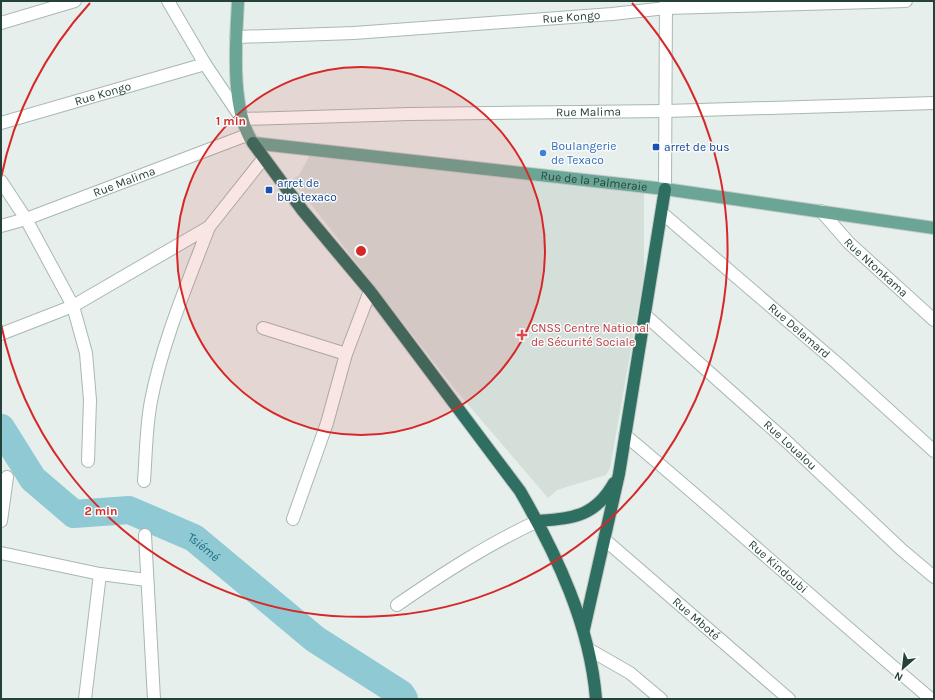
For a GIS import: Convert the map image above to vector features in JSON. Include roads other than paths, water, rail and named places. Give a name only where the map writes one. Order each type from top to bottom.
[{"type":"highway","points":[[250,139],[263,159],[370,291],[494,454],[520,491],[538,521],[584,629],[590,650],[596,699]]},
{"type":"highway","points":[[584,629],[619,474],[665,189]]},
{"type":"highway","points":[[538,521],[575,517],[587,513],[608,494],[619,474]]},
{"type":"main road","points":[[238,1],[236,37],[238,95],[242,119],[250,139]]},
{"type":"main road","name":"Rue de la Palmeraie","points":[[250,139],[665,189],[934,228]]},
{"type":"street","points":[[1,23],[75,1]]},
{"type":"street","points":[[168,1],[205,64],[242,119]]},
{"type":"street","name":"Rue Kongo","points":[[236,37],[361,32],[612,14],[666,5],[906,1]]},
{"type":"street","points":[[665,189],[666,5]]},
{"type":"street","name":"Rue Kongo","points":[[1,123],[205,64]]},
{"type":"street","name":"Rue Malima","points":[[242,119],[409,114],[666,111],[934,103]]},
{"type":"street","name":"Rue Malima","points":[[1,226],[26,219],[250,139]]},
{"type":"street","points":[[144,480],[151,401],[182,299],[209,227],[263,159]]},
{"type":"street","points":[[1,181],[26,219],[73,306],[86,354],[90,400],[88,461]]},
{"type":"street","name":"Rue Ntonkama","points":[[821,211],[849,243],[934,320]]},
{"type":"street","name":"Rue Delamard","points":[[662,213],[838,364],[934,451]]},
{"type":"street","points":[[1,334],[73,306],[209,227]]},
{"type":"street","points":[[292,520],[327,422],[346,354],[370,291]]},
{"type":"street","name":"Rue Loualou","points":[[645,315],[785,440],[902,550],[934,578]]},
{"type":"street","points":[[263,328],[346,354]]},
{"type":"street","name":"Rue Kindoubi","points":[[625,435],[714,509],[827,610],[931,699]]},
{"type":"street","points":[[1,521],[7,477]]},
{"type":"street","points":[[397,605],[477,552],[506,535],[538,521]]},
{"type":"street","points":[[145,534],[154,699]]},
{"type":"street","name":"Rue Mboté","points":[[604,539],[789,699]]},
{"type":"street","points":[[1,554],[100,574],[147,580]]},
{"type":"street","points":[[85,699],[100,574]]},
{"type":"street","points":[[590,650],[630,673],[661,699]]},
{"type":"waterway","name":"Tsiémé","points":[[1,428],[33,479],[74,514],[129,510],[194,538],[315,639],[401,694],[404,699]]},
{"type":"place","name":"arret de bus","points":[[656,147]]},
{"type":"place","name":"Boulangerie de Texaco","points":[[543,153]]},
{"type":"place","name":"arret de bus texaco","points":[[269,190]]},
{"type":"place","name":"CNSS Centre National de Sécurité Sociale","points":[[522,335]]}]
